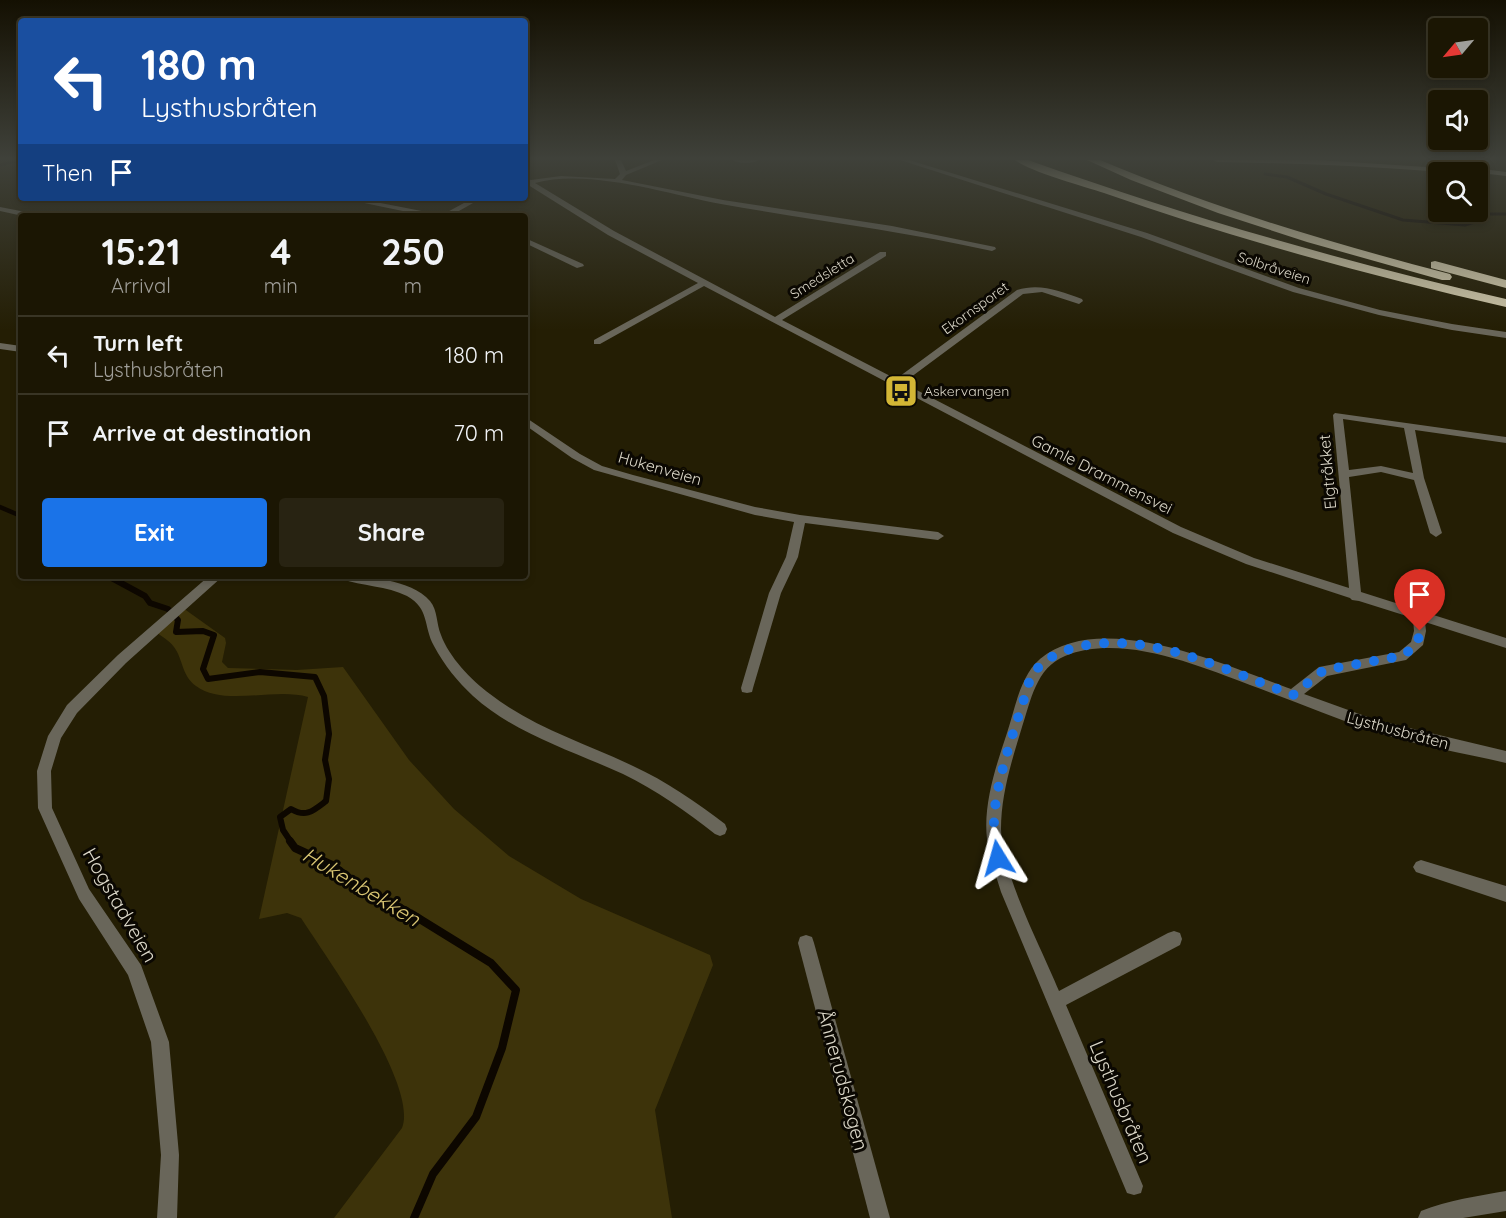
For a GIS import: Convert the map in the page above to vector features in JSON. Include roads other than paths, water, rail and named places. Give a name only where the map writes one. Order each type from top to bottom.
[{"type":"highway","points":[[1191,217],[1319,257],[1506,303]]},
{"type":"highway","points":[[1243,217],[1358,253],[1506,293]]},
{"type":"highway","points":[[1272,217],[1506,284]]},
{"type":"street","name":"Gamle Drammensvei","points":[[585,217],[704,284],[1177,530],[1250,561],[1356,597],[1506,643]]},
{"type":"street","points":[[818,217],[992,249]]},
{"type":"street","name":"Solbråveien","points":[[1086,217],[1144,235],[1296,290],[1379,312],[1506,335]]},
{"type":"street","points":[[528,241],[580,266]]},
{"type":"street","name":"Smedsletta","points":[[776,320],[883,254]]},
{"type":"street","points":[[597,342],[704,284]]},
{"type":"street","name":"Ekornsporet","points":[[896,384],[1025,289],[1048,290],[1079,302]]},
{"type":"street","points":[[0,346],[18,349]]},
{"type":"street","name":"Elgtråkket","points":[[1356,597],[1338,415],[1506,440]]},
{"type":"street","name":"Hukenveien","points":[[528,422],[546,437],[598,468],[671,490],[755,511],[800,519],[938,536]]},
{"type":"street","points":[[1409,426],[1419,478],[1436,533]]},
{"type":"street","points":[[1344,474],[1359,474],[1383,469],[1419,478]]},
{"type":"street","points":[[747,688],[775,593],[792,557],[800,519]]},
{"type":"street","name":"Hogstadveien","points":[[167,1218],[170,1155],[160,1042],[135,971],[84,894],[45,808],[44,771],[55,736],[72,709],[122,659],[214,579]]},
{"type":"street","points":[[354,579],[411,592],[424,602],[433,617],[434,635],[439,644],[481,696],[514,717],[648,780],[683,801],[720,829]]},
{"type":"street","points":[[1293,695],[1324,670],[1402,656],[1417,645],[1420,631],[1419,616]]},
{"type":"street","name":"Lysthusbråten","points":[[1134,1186],[1009,892],[998,858],[994,829],[996,805],[1030,679],[1035,670],[1054,656],[1089,645],[1153,646],[1376,726],[1506,757]]},
{"type":"street","points":[[1421,867],[1506,894]]},
{"type":"street","points":[[1055,1002],[1174,939]]},
{"type":"street","name":"Ånnerudskogen","points":[[806,943],[880,1218]]},
{"type":"street","points":[[1428,1218],[1465,1208],[1506,1201]]},
{"type":"waterway","points":[[1394,217],[1403,220],[1465,225],[1478,221],[1482,217]]},
{"type":"waterway","name":"Hukenbekken","points":[[0,507],[18,515]]},
{"type":"waterway","name":"Hukenbekken","points":[[114,579],[145,596],[150,603],[168,609],[178,620],[176,632],[203,631],[214,635],[203,669],[208,679],[260,672],[315,677],[324,696],[329,734],[325,760],[329,779],[326,801],[309,812],[301,813],[291,809],[280,817],[283,830],[291,842]]},
{"type":"waterway","name":"Hukenbekken","points":[[290,841],[295,848],[332,865],[362,888],[410,913],[491,963],[516,990],[502,1048],[476,1117],[433,1174],[414,1218]]},
{"type":"place","name":"Askervangen","points":[[901,391]]}]
